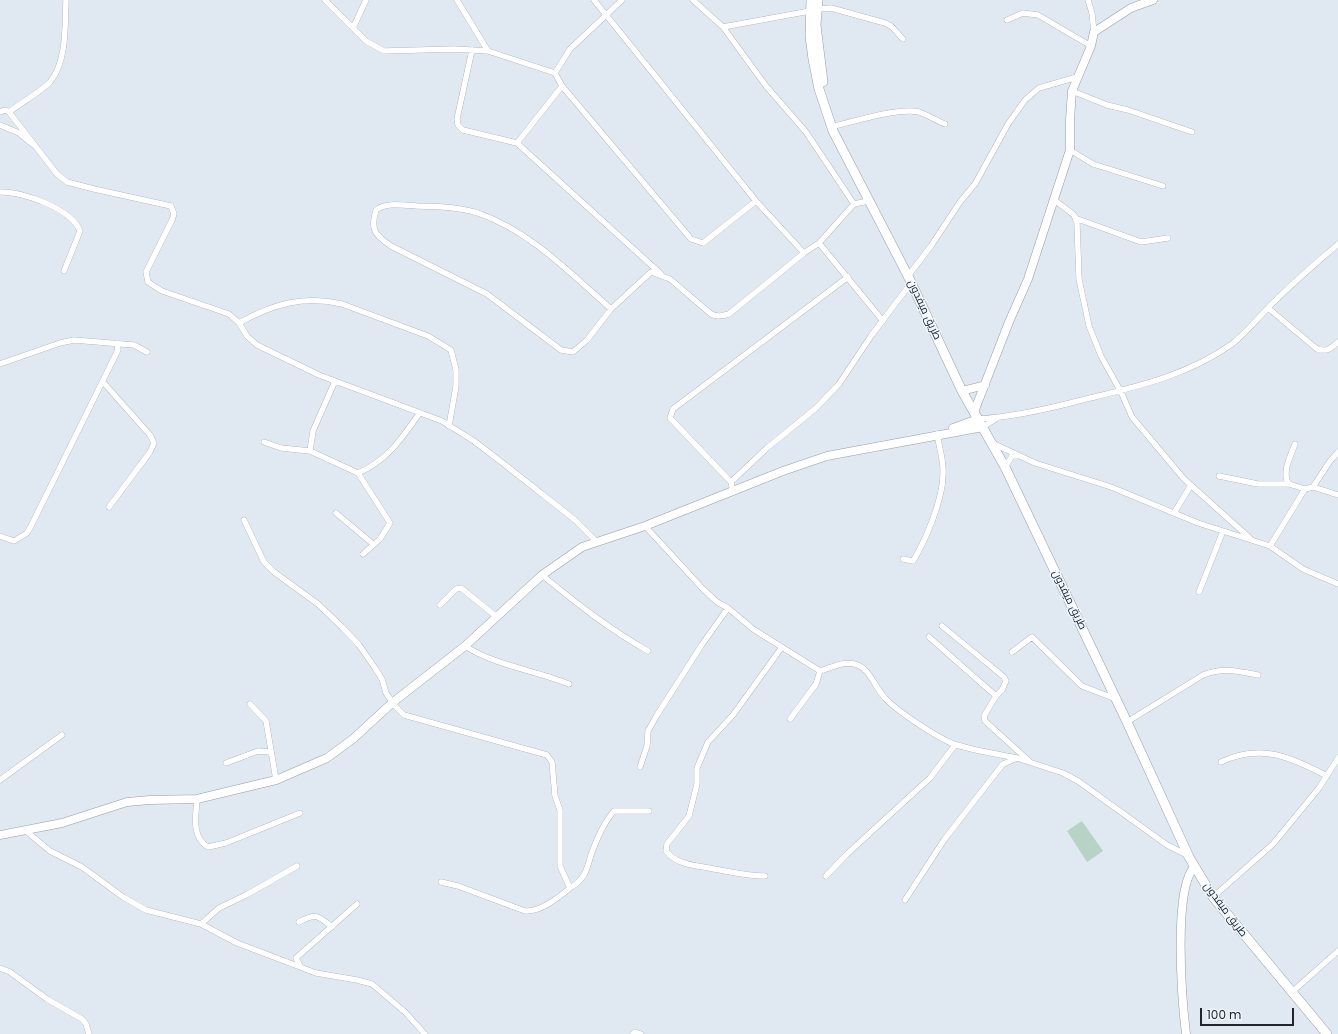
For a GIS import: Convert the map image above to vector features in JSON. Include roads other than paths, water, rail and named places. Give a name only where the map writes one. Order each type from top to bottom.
[{"type":"main road","name":"طريق ميفدون","points":[[811,0],[815,7],[825,95],[841,145]]},
{"type":"main road","name":"طريق ميفدون","points":[[815,7],[810,36],[819,89],[833,131],[909,280],[962,391],[1005,467],[1127,722],[1189,857],[1213,897],[1327,1034]]},
{"type":"street","points":[[9,112],[49,82],[55,73],[63,46],[66,0]]},
{"type":"street","points":[[325,0],[366,41],[384,51],[488,51],[555,73],[562,86],[691,239],[703,243],[756,201]]},
{"type":"street","points":[[353,28],[366,0]]},
{"type":"street","points":[[457,0],[488,51]]},
{"type":"street","points":[[594,0],[607,14],[756,201],[804,253]]},
{"type":"street","points":[[555,73],[570,49],[622,0]]},
{"type":"street","points":[[693,0],[723,27],[766,86],[806,132],[854,204]]},
{"type":"street","points":[[976,416],[985,385],[1028,278],[1070,150],[1072,91],[1091,46],[1094,32],[1088,0]]},
{"type":"street","points":[[1094,32],[1131,8],[1153,0]]},
{"type":"street","points":[[723,27],[815,7],[831,8],[885,23],[891,26],[903,39]]},
{"type":"street","points":[[1007,20],[1023,13],[1038,15],[1091,46]]},
{"type":"street","points":[[472,50],[457,119],[458,125],[463,130],[517,143],[663,276]]},
{"type":"street","points":[[730,482],[816,408],[839,384],[957,207],[975,184],[1008,124],[1025,100],[1039,88],[1077,77]]},
{"type":"street","points":[[517,143],[562,86]]},
{"type":"street","points":[[1072,91],[1107,105],[1143,115],[1192,132]]},
{"type":"street","points":[[0,112],[5,110],[9,112],[43,153],[57,174],[67,182],[94,190],[171,206],[174,214],[146,272],[148,282],[162,291],[229,314],[240,323],[247,336],[257,345],[312,372],[419,414],[442,421],[474,441],[504,464],[575,520],[596,541]]},
{"type":"street","points":[[835,126],[886,114],[912,111],[919,112],[945,124]]},
{"type":"street","points":[[0,125],[19,133],[43,153]]},
{"type":"street","points":[[1070,150],[1093,164],[1163,186]]},
{"type":"street","points":[[0,192],[15,192],[28,196],[58,210],[78,225],[80,231],[64,271]]},
{"type":"street","points":[[1053,199],[1069,211],[1075,218],[1141,242],[1168,238]]},
{"type":"street","points":[[611,309],[570,272],[530,240],[490,218],[460,209],[432,206],[384,206],[376,210],[373,220],[373,230],[378,238],[390,246],[487,294],[561,350],[574,352],[580,347],[611,309],[651,272],[677,283],[711,314],[715,316],[722,316],[729,314],[804,253],[819,243],[854,204],[868,201]]},
{"type":"street","points":[[1075,218],[1079,278],[1089,326],[1101,356],[1121,392],[1132,417],[1191,485],[1252,540]]},
{"type":"street","points":[[819,243],[883,320]]},
{"type":"street","points":[[937,434],[976,416],[998,418],[1055,408],[1121,392],[1179,373],[1210,358],[1233,343],[1268,308],[1338,244]]},
{"type":"street","points":[[733,492],[730,482],[670,418],[673,409],[848,277]]},
{"type":"street","points":[[240,323],[262,310],[290,302],[329,301],[342,304],[428,336],[450,350],[456,370],[456,386],[449,426]]},
{"type":"street","points":[[1268,308],[1317,349],[1324,351],[1330,350],[1338,342]]},
{"type":"street","points":[[0,364],[74,340],[134,345],[147,352]]},
{"type":"street","points":[[0,536],[14,541],[27,533],[118,350],[117,343]]},
{"type":"street","points":[[310,451],[313,431],[335,381]]},
{"type":"street","points":[[102,382],[150,435],[154,444],[150,452],[109,507]]},
{"type":"street","points":[[962,391],[985,385]]},
{"type":"street","points":[[358,473],[371,468],[390,452],[419,414]]},
{"type":"street","points":[[0,835],[62,823],[127,802],[197,799],[276,780],[327,758],[354,738],[392,703],[464,646],[542,575],[570,554],[596,541],[645,526],[783,471],[827,456],[937,434],[983,427],[998,418]]},
{"type":"street","points":[[903,559],[913,561],[921,548],[943,483],[944,472],[937,434]]},
{"type":"street","points":[[264,442],[281,448],[310,451],[358,473],[390,522],[380,539],[363,554]]},
{"type":"street","points":[[992,443],[1048,468],[1111,487],[1174,513],[1270,546],[1303,569],[1338,584]]},
{"type":"street","points":[[1289,484],[1286,475],[1288,462],[1295,444]]},
{"type":"street","points":[[1313,487],[1330,461],[1338,452]]},
{"type":"street","points":[[1005,467],[1012,456],[1022,457]]},
{"type":"street","points":[[1219,476],[1258,484],[1289,484],[1305,488],[1313,487],[1338,496]]},
{"type":"street","points":[[1174,513],[1191,485]]},
{"type":"street","points":[[1270,546],[1305,488]]},
{"type":"street","points":[[336,514],[373,544]]},
{"type":"street","points":[[244,520],[264,562],[274,572],[318,604],[359,645],[382,679],[386,693],[392,703],[404,715],[549,756],[554,768],[555,796],[561,816],[560,866],[570,888]]},
{"type":"street","points":[[645,526],[703,589],[718,602],[728,608],[753,629],[820,671],[849,662],[862,667],[886,699],[912,719],[955,745],[1017,758],[1063,773],[1078,781],[1167,845],[1189,857]]},
{"type":"street","points":[[1199,592],[1223,531]]},
{"type":"street","points":[[542,575],[583,609],[612,629],[648,650]]},
{"type":"street","points":[[440,605],[456,589],[461,588],[497,617]]},
{"type":"street","points":[[640,767],[648,731],[701,646],[728,608]]},
{"type":"street","points":[[942,626],[1004,677],[1006,681],[1002,690],[996,696],[984,716],[985,721],[1030,762]]},
{"type":"street","points":[[929,637],[996,696]]},
{"type":"street","points":[[1012,652],[1032,637],[1082,686],[1116,699]]},
{"type":"street","points":[[464,646],[482,657],[550,676],[569,684]]},
{"type":"street","points":[[765,876],[734,874],[692,865],[678,861],[666,851],[667,844],[689,816],[697,784],[697,768],[708,742],[733,715],[782,647]]},
{"type":"street","points":[[1127,722],[1203,674],[1214,670],[1229,669],[1258,675]]},
{"type":"street","points":[[790,719],[816,684],[820,671]]},
{"type":"street","points":[[250,704],[266,721],[270,752],[276,780]]},
{"type":"street","points":[[0,780],[62,735]]},
{"type":"street","points":[[826,876],[847,854],[930,778],[955,745]]},
{"type":"street","points":[[226,763],[258,751],[270,752]]},
{"type":"street","points":[[1221,762],[1234,756],[1250,752],[1268,752],[1290,759],[1327,776]]},
{"type":"street","points":[[905,900],[944,840],[1003,764],[1017,758]]},
{"type":"street","points":[[1213,897],[1273,844],[1327,776],[1338,758]]},
{"type":"street","points":[[197,799],[195,822],[197,834],[200,840],[208,847],[226,842],[300,813]]},
{"type":"street","points":[[441,882],[458,886],[525,911],[532,911],[550,902],[579,882],[588,869],[591,856],[608,817],[614,811],[649,811]]},
{"type":"street","points":[[26,831],[50,851],[82,867],[123,897],[146,910],[201,924],[237,943],[316,973],[372,984],[405,1012],[425,1034]]},
{"type":"street","points":[[201,924],[219,908],[248,894],[297,866]]},
{"type":"street","points":[[1186,1034],[1181,960],[1182,918],[1189,876],[1194,866]]},
{"type":"street","points":[[300,966],[296,958],[357,904]]},
{"type":"street","points":[[299,922],[310,916],[316,916],[332,927]]},
{"type":"street","points":[[1292,992],[1338,950]]},
{"type":"street","points":[[0,968],[10,972],[47,998],[82,1019],[89,1034]]},
{"type":"street","points":[[633,1034],[635,1032],[641,1034]]}]
